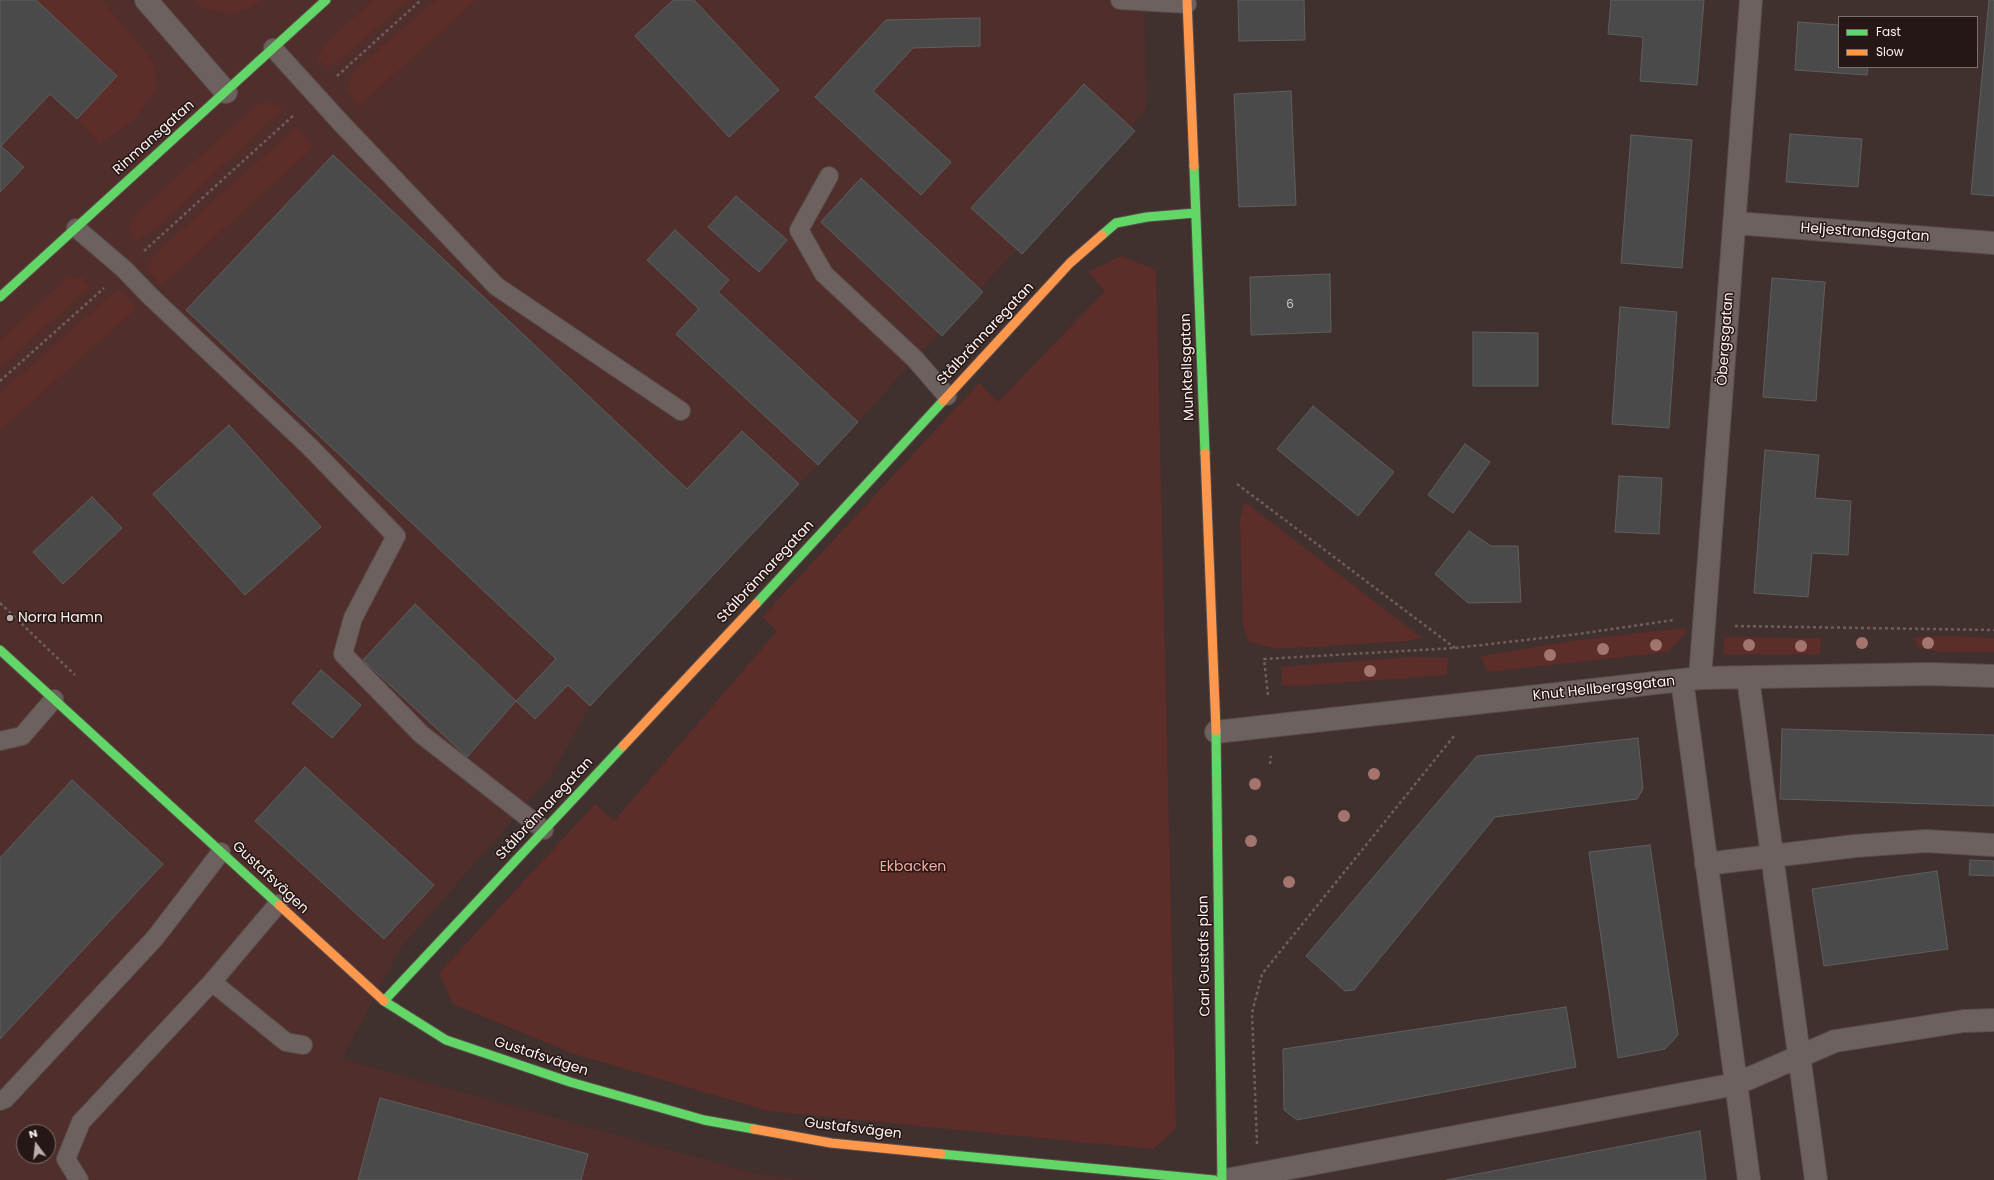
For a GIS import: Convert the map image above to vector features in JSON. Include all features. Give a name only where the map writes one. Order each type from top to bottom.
[{"type":"street","points":[[146,0],[226,92]]},
{"type":"street","name":"Rinmansgatan","points":[[0,297],[326,0]]},
{"type":"street","name":"Öbergsgatan","points":[[1749,1180],[1706,864],[1691,679],[1705,621],[1751,0]]},
{"type":"street","name":"Munktellsgatan","points":[[1187,2],[1216,732]]},
{"type":"street","name":"Stålbrännaregatan","points":[[384,1001],[1070,263],[1116,223],[1147,217],[1195,213]]},
{"type":"street","name":"Heljestrandsgatan","points":[[1735,223],[1994,243]]},
{"type":"street","name":"Gustafsvägen","points":[[0,650],[384,1001],[446,1040],[570,1082],[704,1120],[831,1143],[1214,1180]]},
{"type":"street","name":"Knut Hellbergsgatan","points":[[1216,732],[1691,679],[1930,674],[1994,676]]},
{"type":"street","points":[[1748,678],[1816,1180]]},
{"type":"street","name":"Carl Gustafs plan","points":[[1216,732],[1222,1180]]},
{"type":"street","points":[[1706,864],[1855,846],[1926,842],[1994,845]]},
{"type":"street","points":[[1226,1180],[1736,1084],[1799,1055],[1835,1041],[1964,1021],[1994,1020]]},
{"type":"lane","points":[[1120,0],[1187,2]]},
{"type":"lane","points":[[273,48],[496,286],[681,411]]},
{"type":"lane","points":[[829,176],[799,230],[824,274],[915,359],[947,396]]},
{"type":"lane","points":[[76,228],[124,269],[150,296],[311,448],[396,536],[353,618],[343,654],[421,734],[544,830]]},
{"type":"lane","points":[[0,741],[22,736],[54,699]]},
{"type":"lane","points":[[0,1101],[5,1099],[155,938],[221,852]]},
{"type":"lane","points":[[79,1180],[66,1159],[81,1122],[212,982],[278,904]]},
{"type":"lane","points":[[212,982],[286,1042],[303,1045]]},
{"type":"path","points":[[0,381],[421,0]]},
{"type":"path","points":[[1205,460],[1455,648]]},
{"type":"path","points":[[1264,659],[1455,648],[1578,634],[1683,618],[1742,627],[1823,626],[1994,630]]},
{"type":"path","points":[[1257,1146],[1252,1013],[1262,974],[1451,741],[1471,704]]},
{"type":"shaded area","points":[[0,0],[1144,0],[1147,107],[1131,127],[1135,131],[1022,254],[1017,250],[980,289],[983,292],[942,336],[939,333],[858,422],[590,706],[550,777],[400,949],[342,1059],[758,1174],[807,1180],[0,1180]]},
{"type":"green space","points":[[36,0],[102,0],[155,64],[157,88],[135,119],[100,144],[77,119],[117,76]]},
{"type":"green space","points":[[194,0],[261,0],[252,8],[231,14],[201,8]]},
{"type":"green space","points":[[373,0],[408,0],[342,59],[328,67],[317,59],[323,46]]},
{"type":"green space","points":[[436,0],[476,0],[359,106],[347,90],[352,73]]},
{"type":"green space","points":[[271,102],[284,108],[160,225],[135,242],[130,232],[132,218],[256,105]]},
{"type":"green space","points":[[297,127],[314,147],[162,285],[147,269],[153,257],[198,214]]},
{"type":"green space","name":"Ekbacken","points":[[1121,256],[1156,270],[1176,1129],[1153,1149],[769,1111],[574,1054],[453,1004],[439,973],[595,804],[614,821],[777,631],[762,617],[979,383],[998,402],[1105,291],[1088,272]]},
{"type":"green space","points":[[83,277],[89,287],[0,368],[0,340],[67,278]]},
{"type":"green space","points":[[118,289],[137,308],[0,430],[0,393]]},
{"type":"green space","points":[[1245,502],[1422,638],[1407,641],[1277,649],[1249,642],[1243,627],[1240,520]]},
{"type":"green space","points":[[1685,628],[1685,634],[1668,652],[1487,672],[1481,656],[1578,640]]},
{"type":"green space","points":[[1951,636],[1994,638],[1994,652],[1939,652],[1917,647],[1915,637]]},
{"type":"green space","points":[[1724,637],[1821,638],[1820,654],[1723,654]]},
{"type":"green space","points":[[1411,657],[1448,658],[1447,675],[1297,686],[1282,685],[1282,667]]},
{"type":"building","points":[[0,0],[36,0],[117,76],[77,119],[50,94],[1,146],[24,167],[0,192]]},
{"type":"building","points":[[673,0],[694,0],[779,90],[729,137],[635,36]]},
{"type":"building","points":[[1238,0],[1304,0],[1305,40],[1239,41]]},
{"type":"building","points":[[1611,0],[1704,0],[1697,85],[1640,81],[1643,37],[1608,34]]},
{"type":"building","points":[[1989,0],[1994,0],[1994,196],[1971,194]]},
{"type":"building","points":[[980,18],[980,46],[913,48],[873,91],[951,162],[921,195],[815,97],[886,20]]},
{"type":"building","points":[[1798,22],[1838,25],[1838,68],[1868,68],[1867,75],[1795,70]]},
{"type":"building","points":[[1084,84],[1135,131],[1022,254],[971,208]]},
{"type":"building","points":[[1291,91],[1296,205],[1239,207],[1234,94]]},
{"type":"building","points":[[1790,134],[1862,139],[1858,187],[1786,182]]},
{"type":"building","points":[[1631,135],[1692,140],[1682,268],[1621,263]]},
{"type":"building","points":[[333,155],[687,489],[742,431],[799,484],[590,706],[568,685],[535,719],[516,701],[556,659],[186,310]]},
{"type":"building","points":[[861,178],[983,292],[942,336],[821,222]]},
{"type":"building","points":[[736,196],[787,240],[759,272],[708,227]]},
{"type":"building","points":[[675,230],[729,280],[718,292],[858,422],[818,465],[676,334],[699,309],[647,260]]},
{"type":"building","points":[[1330,274],[1331,332],[1251,335],[1250,277]]},
{"type":"building","points":[[1772,278],[1825,282],[1816,401],[1763,397]]},
{"type":"building","points":[[1620,307],[1677,312],[1669,428],[1612,424]]},
{"type":"building","points":[[1473,332],[1538,333],[1538,386],[1473,386]]},
{"type":"building","points":[[1313,406],[1394,472],[1358,516],[1277,449]]},
{"type":"building","points":[[229,425],[321,527],[245,595],[153,494]]},
{"type":"building","points":[[1465,444],[1490,462],[1453,513],[1428,495]]},
{"type":"building","points":[[1765,450],[1819,455],[1815,498],[1851,501],[1848,555],[1812,553],[1808,597],[1754,593]]},
{"type":"building","points":[[1619,476],[1662,478],[1659,534],[1615,532]]},
{"type":"building","points":[[92,497],[122,528],[63,584],[33,552]]},
{"type":"building","points":[[1469,531],[1491,546],[1518,546],[1521,602],[1468,603],[1435,574]]},
{"type":"building","points":[[415,604],[516,701],[467,757],[363,660]]},
{"type":"building","points":[[321,670],[361,705],[332,738],[292,703]]},
{"type":"building","points":[[1782,729],[1994,735],[1994,806],[1780,799]]},
{"type":"building","points":[[1638,738],[1643,789],[1637,799],[1495,817],[1354,990],[1345,991],[1306,956],[1477,756]]},
{"type":"building","points":[[305,767],[434,885],[384,939],[255,821]]},
{"type":"building","points":[[72,780],[163,864],[0,1039],[0,858]]},
{"type":"building","points":[[1650,845],[1678,1035],[1665,1049],[1618,1058],[1589,852]]},
{"type":"building","points":[[1970,860],[1994,861],[1994,876],[1969,875]]},
{"type":"building","points":[[1937,871],[1948,949],[1824,966],[1812,889]]},
{"type":"building","points":[[1566,1007],[1576,1067],[1297,1120],[1284,1110],[1283,1049]]},
{"type":"building","points":[[380,1098],[588,1154],[581,1180],[358,1180]]},
{"type":"building","points":[[1700,1131],[1706,1180],[1446,1180]]},
{"type":"traffic: fast","points":[[0,297],[326,0]]},
{"type":"traffic: fast","points":[[1194,166],[1205,453]]},
{"type":"traffic: fast","points":[[1102,235],[1116,223],[1147,217],[1195,213]]},
{"type":"traffic: fast","points":[[756,604],[943,401]]},
{"type":"traffic: fast","points":[[0,650],[279,905]]},
{"type":"traffic: fast","points":[[1216,731],[1222,1180]]},
{"type":"traffic: fast","points":[[384,1001],[623,746]]},
{"type":"traffic: fast","points":[[384,1001],[446,1040],[570,1082],[704,1120],[754,1129]]},
{"type":"traffic: fast","points":[[941,1154],[1214,1180]]},
{"type":"traffic: slow","points":[[1187,0],[1194,166]]},
{"type":"traffic: slow","points":[[943,401],[1070,263],[1102,235]]},
{"type":"traffic: slow","points":[[1205,453],[1216,731]]},
{"type":"traffic: slow","points":[[623,746],[756,604]]},
{"type":"traffic: slow","points":[[279,905],[384,1001]]},
{"type":"traffic: slow","points":[[754,1129],[831,1143],[941,1154]]},
{"type":"place","name":"Norra Hamn","points":[[10,618]]}]
